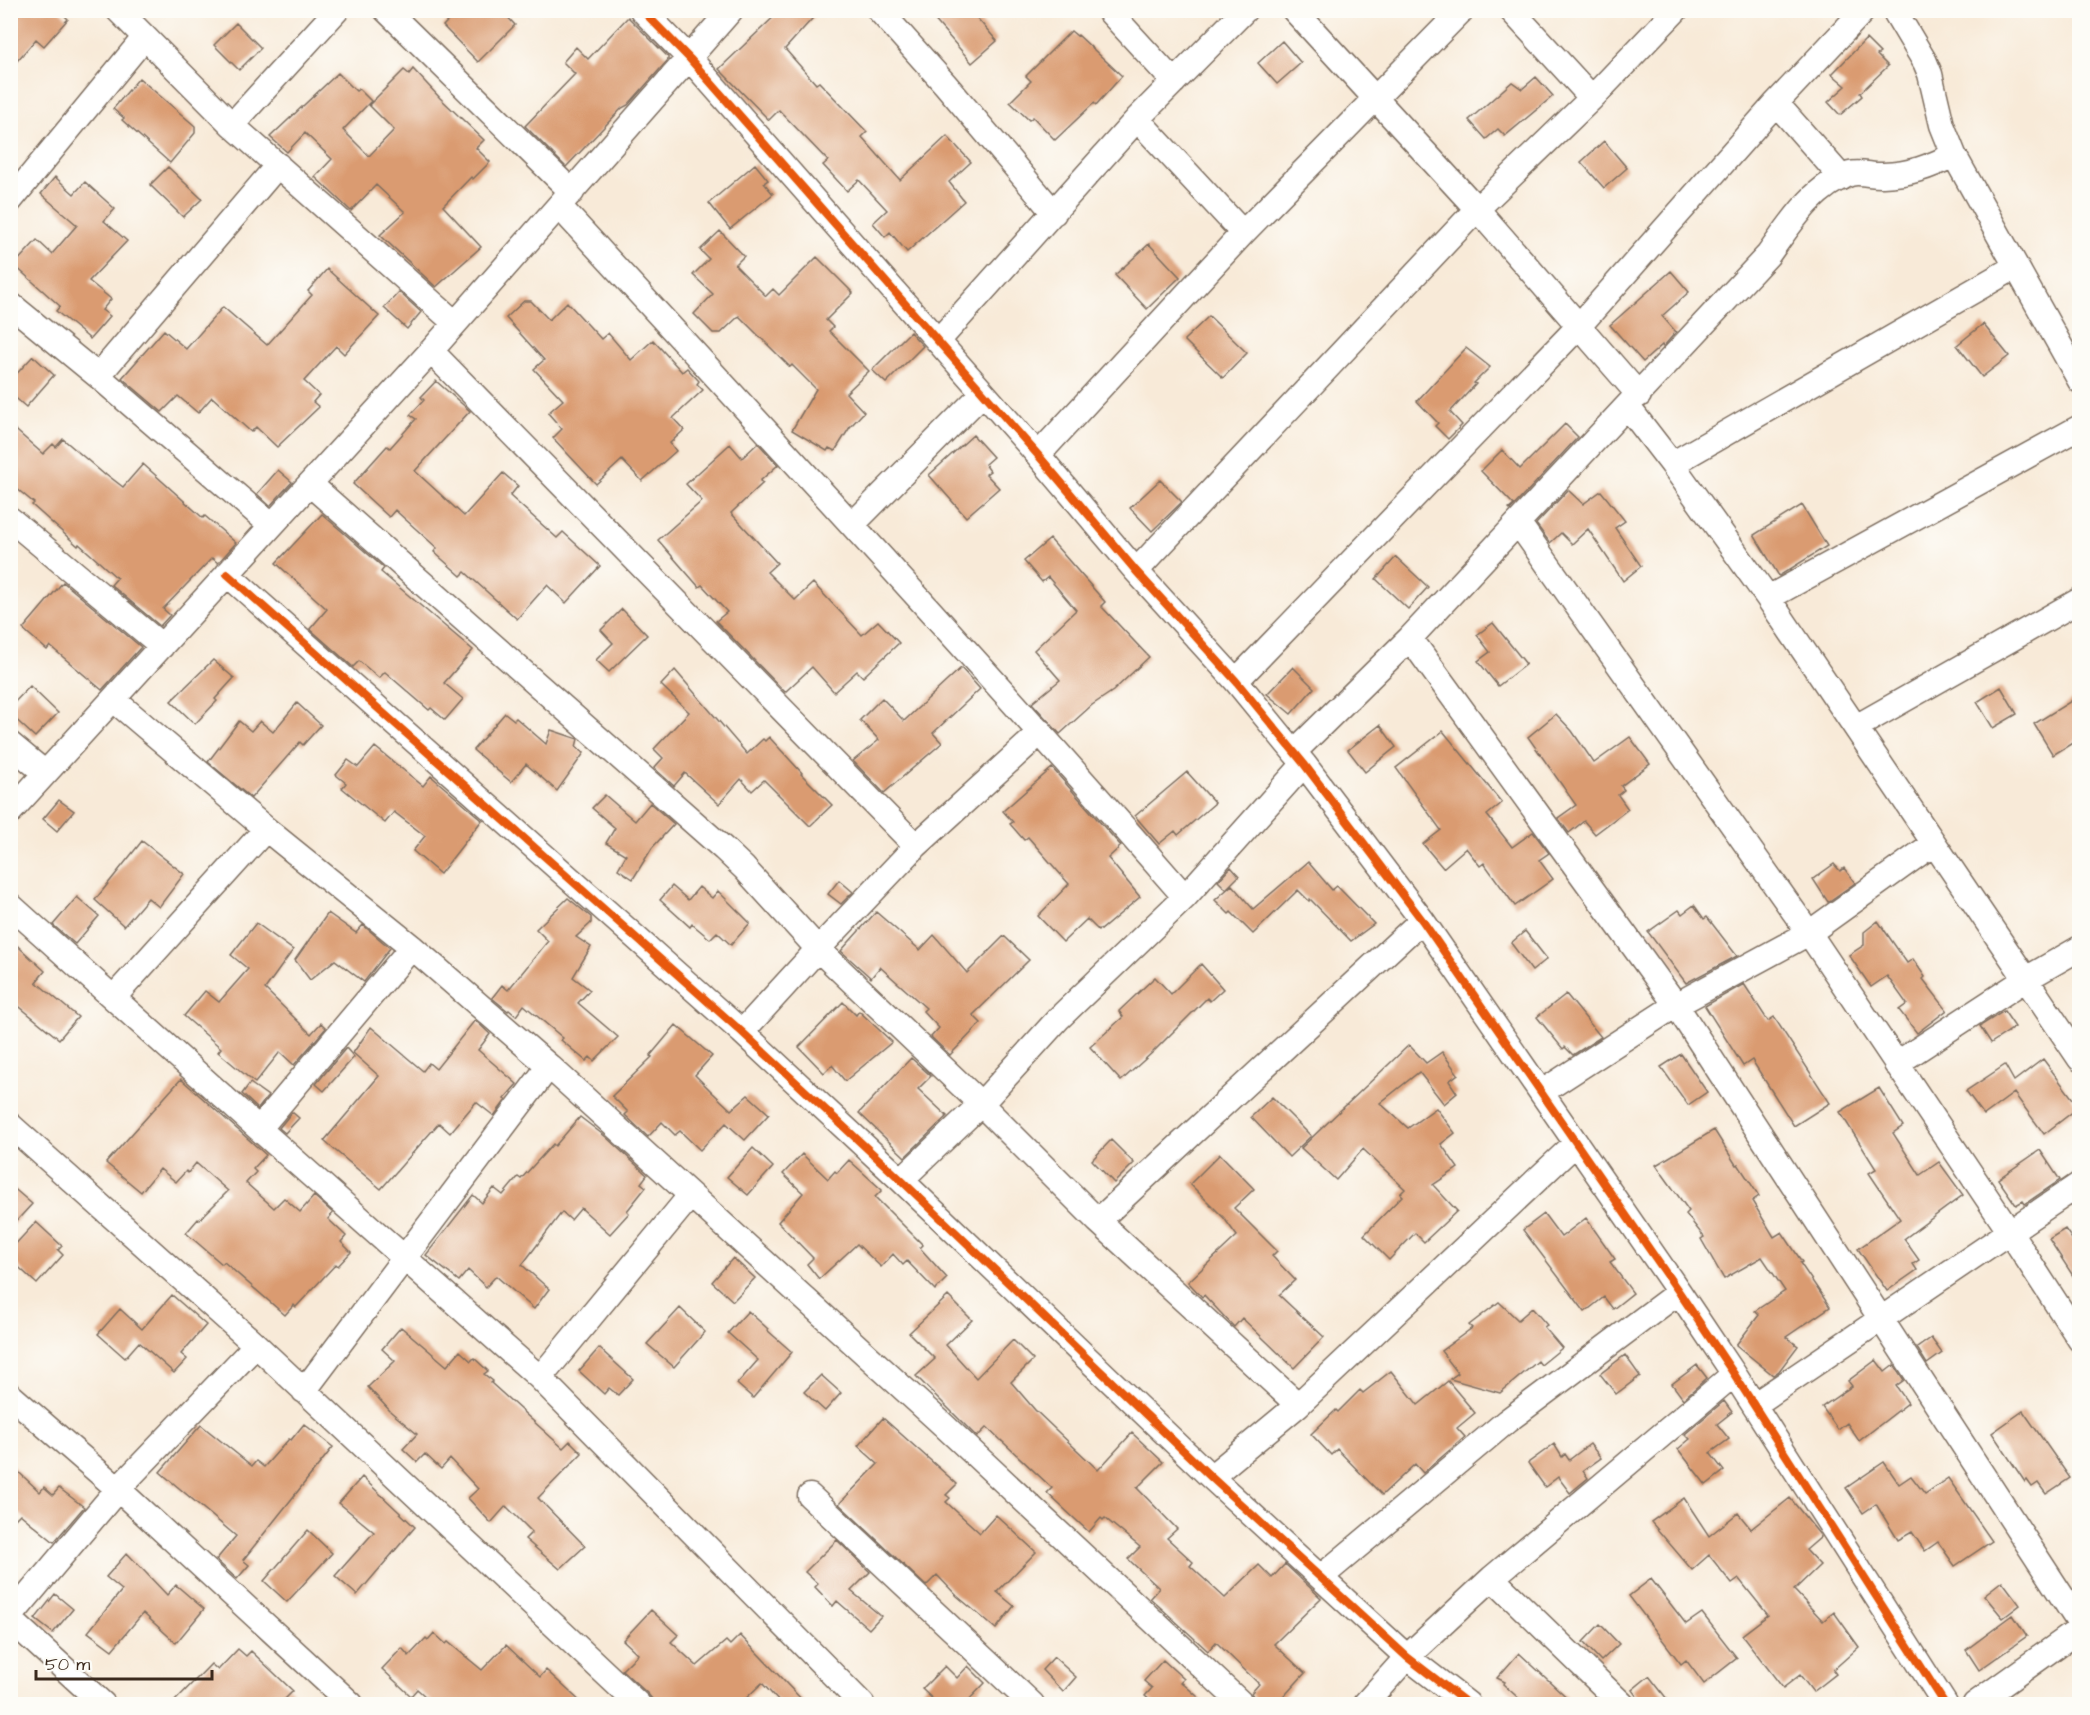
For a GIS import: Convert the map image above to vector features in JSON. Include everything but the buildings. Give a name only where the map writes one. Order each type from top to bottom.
[{"type":"street","points":[[118,10],[232,125],[455,323]]},
{"type":"street","points":[[232,125],[337,10]]},
{"type":"street","points":[[386,10],[566,199],[1185,897]]},
{"type":"street","points":[[642,10],[690,59],[938,341],[1136,571],[1236,681],[1299,758],[1422,920],[1679,1292],[1946,1704]]},
{"type":"street","points":[[10,812],[431,351],[731,10]]},
{"type":"street","points":[[879,10],[1054,213]]},
{"type":"street","points":[[1108,10],[1174,82]]},
{"type":"street","points":[[938,341],[1137,119],[1245,10]]},
{"type":"street","points":[[1294,10],[1377,98],[1579,326],[1633,401],[1672,464],[1768,598],[1856,727],[2079,1059]]},
{"type":"street","points":[[1038,455],[1242,233],[1462,10]]},
{"type":"street","points":[[1511,10],[1592,98]]},
{"type":"street","points":[[1136,571],[1477,209],[1592,98],[1676,10]]},
{"type":"street","points":[[1236,681],[1579,326],[1776,103],[1864,10]]},
{"type":"street","points":[[1894,10],[1928,68],[1942,125],[1954,155],[2079,381]]},
{"type":"street","points":[[10,201],[144,38]]},
{"type":"street","points":[[1776,103],[1842,178]]},
{"type":"street","points":[[1137,119],[1242,233]]},
{"type":"street","points":[[901,1180],[981,1104],[1059,1018],[1185,897],[1299,758],[1768,255],[1810,202],[1824,189],[1853,173],[1881,175],[1911,173],[1954,155]]},
{"type":"street","points":[[98,376],[278,165]]},
{"type":"street","points":[[1672,464],[2015,267]]},
{"type":"street","points":[[10,304],[98,376],[271,525]]},
{"type":"street","points":[[431,351],[916,846]]},
{"type":"street","points":[[853,524],[983,393]]},
{"type":"street","points":[[1768,598],[2079,427]]},
{"type":"street","points":[[310,484],[724,849],[818,949],[981,1104],[1098,1221],[1298,1405]]},
{"type":"street","points":[[10,519],[162,646]]},
{"type":"street","points":[[1519,524],[1809,933],[2010,1232],[2079,1340]]},
{"type":"street","points":[[227,574],[742,1032],[901,1180],[1211,1477],[1407,1657],[1468,1704]]},
{"type":"street","points":[[1856,727],[2079,600]]},
{"type":"street","points":[[1410,638],[1676,1005],[1881,1318],[2079,1627],[1975,1704]]},
{"type":"street","points":[[114,700],[266,830],[412,947],[549,1066],[938,1420],[1242,1704]]},
{"type":"street","points":[[742,1032],[916,846],[1041,732]]},
{"type":"street","points":[[10,744],[45,773]]},
{"type":"street","points":[[114,997],[266,830]]},
{"type":"street","points":[[1542,1092],[1676,1005],[1809,933],[1933,844]]},
{"type":"street","points":[[10,905],[540,1378],[862,1704]]},
{"type":"street","points":[[1098,1221],[1422,920]]},
{"type":"street","points":[[259,1129],[412,947]]},
{"type":"street","points":[[1896,1064],[2079,948]]},
{"type":"street","points":[[304,1392],[549,1066]]},
{"type":"street","points":[[10,1125],[256,1345],[638,1704]]},
{"type":"street","points":[[1211,1477],[1298,1405],[1576,1143]]},
{"type":"street","points":[[1754,1405],[2079,1184]]},
{"type":"street","points":[[540,1378],[690,1196]]},
{"type":"street","points":[[1321,1577],[1507,1421],[1679,1292]]},
{"type":"street","points":[[103,1704],[10,1618],[118,1490],[256,1345]]},
{"type":"street","points":[[1365,1704],[1407,1657],[1492,1578],[1734,1374]]},
{"type":"street","points":[[10,1395],[118,1490],[351,1704]]},
{"type":"street","points":[[810,1496],[1032,1704]]},
{"type":"street","points":[[1492,1578],[1622,1704]]},
{"type":"cycle path","points":[[642,10],[690,59],[1038,455],[1136,571],[1236,681],[1304,764],[1422,920],[1679,1292],[1945,1704]]},
{"type":"cycle path","points":[[227,574],[742,1032],[901,1180],[1211,1477],[1407,1657],[1468,1704]]}]
